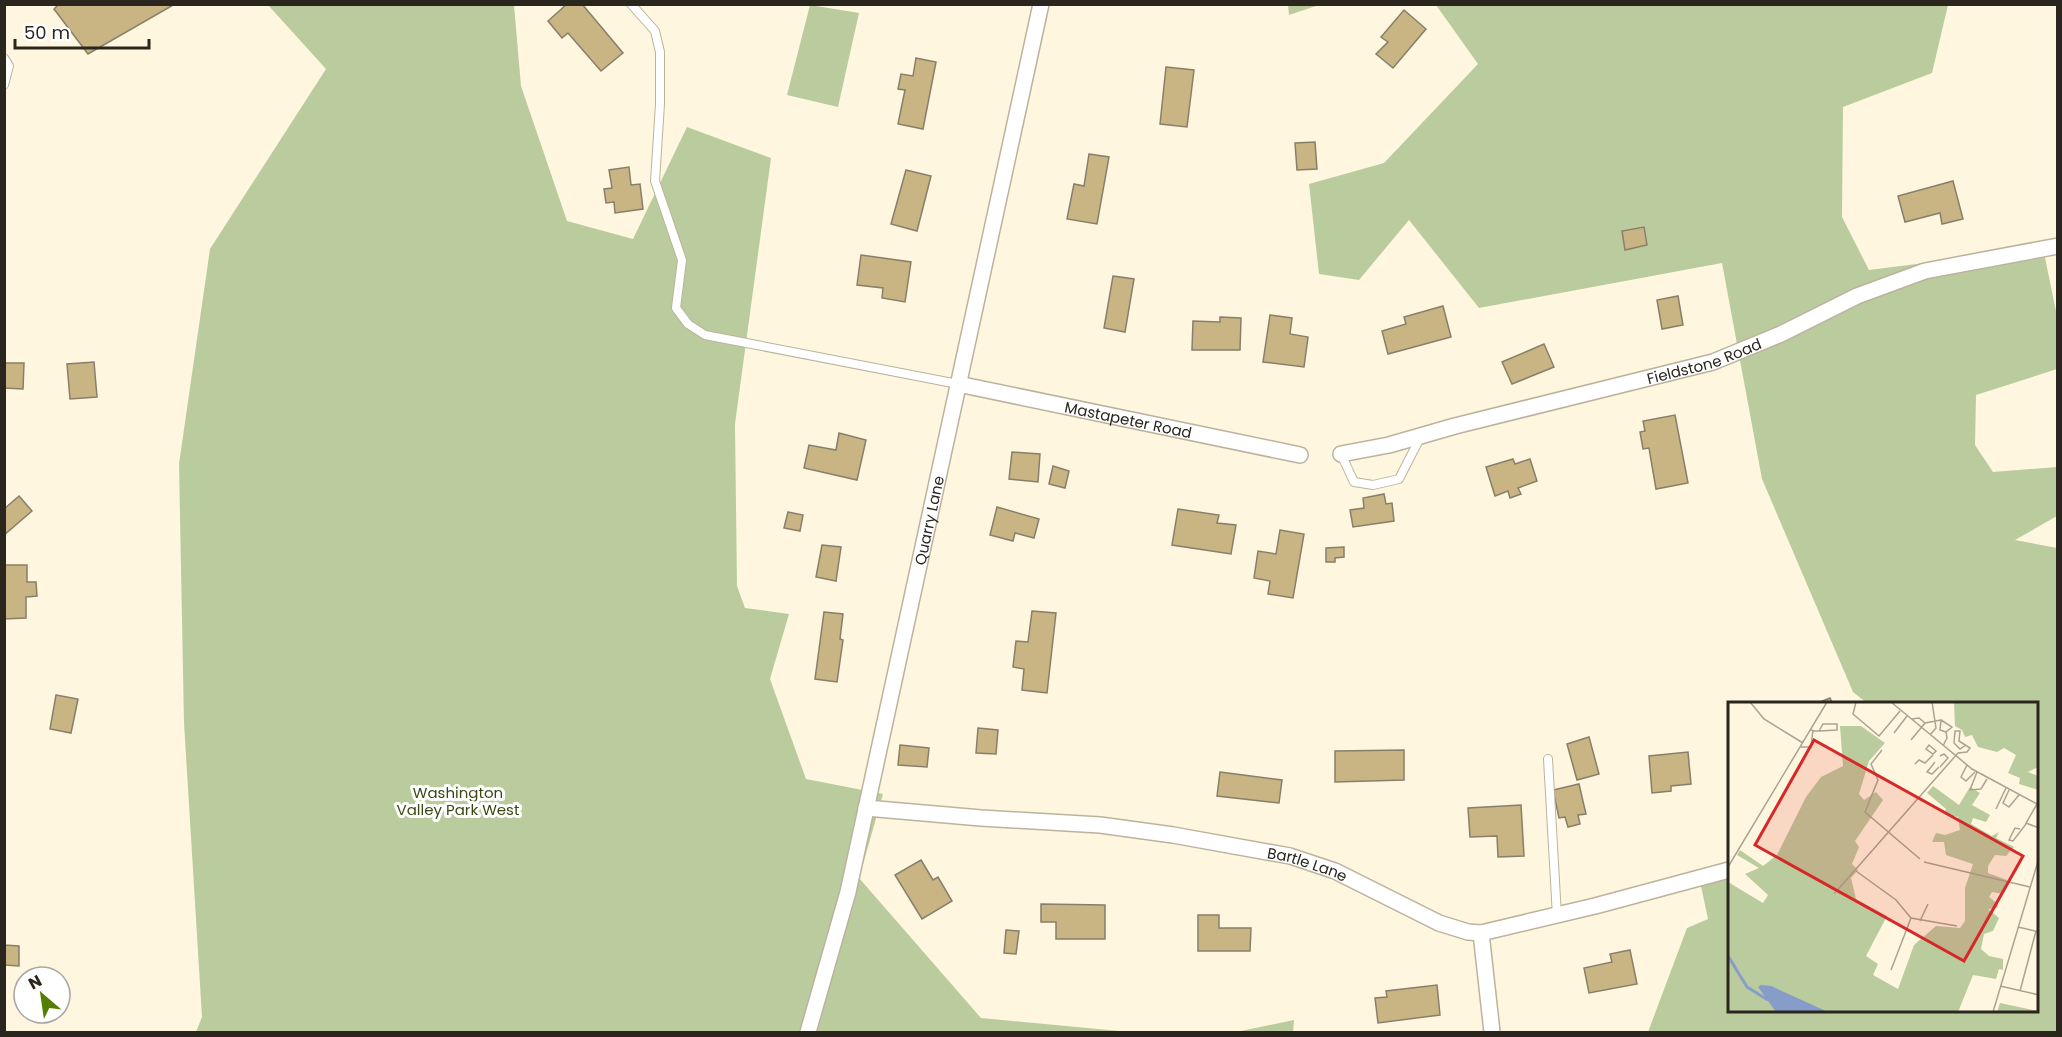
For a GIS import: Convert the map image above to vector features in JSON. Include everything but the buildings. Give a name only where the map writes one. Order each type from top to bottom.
[{"type":"street","name":"Quarry Lane","points":[[808,1032],[848,892],[1041,4]]},
{"type":"street","name":"Fieldstone Road","points":[[1341,454],[1389,445],[1713,362],[1781,334],[1857,296],[1925,270],[2058,246]]},
{"type":"street","name":"Mastapeter Road","points":[[958,384],[1300,455]]},
{"type":"street","name":"Bartle Lane","points":[[866,808],[1100,825],[1290,856],[1335,871],[1439,923],[1468,932],[1480,933],[1557,916],[1728,870]]},
{"type":"street","points":[[1480,933],[1492,1032]]},
{"type":"lane","points":[[632,4],[655,31],[660,52],[660,104],[655,181],[682,260],[676,308],[688,324],[705,335],[958,384]]},
{"type":"lane","points":[[4,58],[9,66],[4,85]]},
{"type":"lane","points":[[1341,454],[1354,482],[1373,485],[1399,479],[1421,435]]},
{"type":"lane","points":[[1548,759],[1557,916]]},
{"type":"green space","points":[[1288,4],[1319,5],[1289,15]]},
{"type":"green space","name":"Washington Valley Park West","points":[[268,5],[514,5],[521,86],[567,221],[633,239],[687,127],[771,158],[735,424],[737,586],[745,608],[789,614],[770,679],[806,779],[883,794],[859,878],[981,1018],[1130,1032],[196,1032],[202,1017],[184,723],[179,464],[210,249],[326,69]]},
{"type":"green space","points":[[810,5],[859,13],[838,107],[787,95]]},
{"type":"green space","points":[[1436,5],[1948,5],[1932,73],[1843,107],[1842,217],[1869,270],[2043,248],[2057,316],[2057,369],[1976,395],[1975,445],[1993,472],[2057,467],[2057,516],[2015,540],[2057,548],[2057,1032],[1648,1032],[1687,928],[1708,919],[1701,886],[1728,872],[1728,1013],[2038,1013],[2038,702],[1866,702],[1853,692],[1762,479],[1722,263],[1479,308],[1409,220],[1359,280],[1319,274],[1309,184],[1384,163],[1478,64]]},
{"type":"green space","points":[[1294,1020],[1293,1032],[1236,1032]]}]
